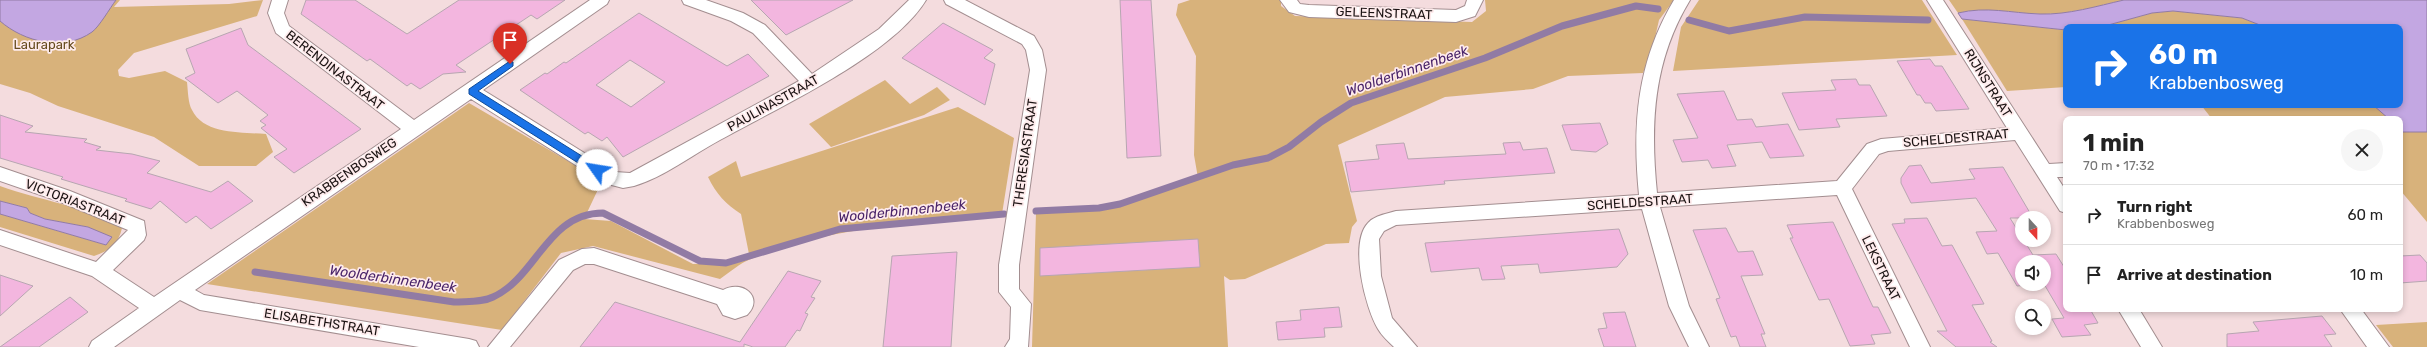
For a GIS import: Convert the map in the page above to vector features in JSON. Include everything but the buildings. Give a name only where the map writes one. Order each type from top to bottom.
[{"type":"street","name":"BERENDINASTRAAT","points":[[280,0],[276,13],[282,29],[413,129]]},
{"type":"street","name":"KRABBENBOSWEG","points":[[99,347],[178,290],[413,129],[472,91],[601,0]]},
{"type":"street","points":[[690,0],[737,17],[759,29],[811,83]]},
{"type":"street","name":"PAULINASTRAAT","points":[[472,91],[613,179],[623,181],[634,179],[811,83],[846,61],[895,25],[918,0]]},
{"type":"street","name":"THERESIASTRAAT","points":[[952,0],[1028,40],[1034,50],[1038,70],[1009,265],[1009,292],[1021,304],[1020,343],[1015,347]]},
{"type":"street","name":"GELEENSTRAAT","points":[[1288,0],[1295,8],[1309,11],[1456,16],[1467,14],[1473,8],[1475,0]]},
{"type":"street","points":[[1682,0],[1670,20],[1650,77],[1645,117],[1644,153],[1649,202],[1679,306],[1699,347]]},
{"type":"street","name":"RIJNSTRAAT","points":[[1935,0],[2063,201]]},
{"type":"street","name":"SCHELDESTRAAT","points":[[1407,347],[1385,323],[1378,307],[1368,244],[1372,232],[1381,222],[1396,218],[1842,188],[1873,149],[1887,144],[2020,133]]},
{"type":"street","points":[[2044,171],[2063,170]]},
{"type":"street","name":"VICTORIASTRAAT","points":[[0,174],[64,196],[137,226],[137,235],[99,271]]},
{"type":"street","name":"LEKSTRAAT","points":[[1842,188],[1920,347]]},
{"type":"street","points":[[0,237],[99,271],[154,307]]},
{"type":"street","points":[[498,347],[566,265],[582,257],[594,256],[727,299]]},
{"type":"street","name":"ELISABETHSTRAAT","points":[[178,290],[200,302],[469,347]]},
{"type":"street","points":[[2130,312],[2152,347]]},
{"type":"street","points":[[2352,312],[2379,347]]},
{"type":"green space","name":"Laurapark","points":[[0,0],[120,0],[114,7],[229,4],[263,0],[257,16],[134,53],[118,70],[119,76],[129,78],[165,71],[187,82],[188,97],[192,110],[205,124],[225,131],[266,134],[273,152],[256,166],[199,166],[154,137],[58,106],[30,93],[0,84]]},
{"type":"green space","points":[[1190,0],[1281,0],[1281,6],[1295,16],[1472,22],[1486,11],[1485,0],[1674,0],[1659,20],[1652,51],[1643,73],[1568,76],[1533,89],[1445,97],[1338,145],[1357,221],[1352,227],[1349,243],[1326,244],[1245,279],[1230,280],[1224,276],[1228,347],[1032,347],[1036,213],[1103,209],[1198,178],[1194,155],[1196,56],[1176,15],[1178,4]]},
{"type":"green space","points":[[1699,0],[1922,0],[1957,55],[1673,71],[1681,27]]},
{"type":"green space","points":[[1949,0],[2124,0],[2072,12],[2040,14],[1989,10],[1958,13]]},
{"type":"green space","points":[[2173,11],[2242,18],[2257,24],[2112,24],[2152,13]]},
{"type":"green space","points":[[1962,19],[2063,30],[2063,87],[2007,91]]},
{"type":"green space","points":[[885,80],[910,104],[937,87],[950,100],[924,115],[831,147],[809,124]]},
{"type":"green space","points":[[469,103],[602,181],[584,219],[611,221],[693,264],[736,263],[750,259],[741,214],[722,198],[714,189],[708,177],[736,161],[741,177],[958,107],[1014,138],[1002,214],[906,223],[843,233],[812,240],[781,248],[747,261],[720,279],[593,246],[561,253],[502,330],[207,284]]},
{"type":"green space","points":[[2203,108],[2376,108],[2386,116],[2210,116]]},
{"type":"green space","points":[[2403,132],[2427,132],[2427,222],[2403,194]]},
{"type":"green space","points":[[0,186],[92,214],[122,228],[121,233],[116,242],[109,249],[94,256],[0,227],[0,214],[106,245],[88,227],[45,219],[30,213],[27,208],[0,201]]},
{"type":"green space","points":[[2427,322],[2427,347],[2393,347],[2376,325]]},
{"type":"shaded area","points":[[0,0],[116,0],[95,30],[81,38],[69,42],[57,43],[32,39],[0,21]]},
{"type":"shaded area","points":[[2124,0],[2427,0],[2427,132],[2403,132],[2403,116],[2386,116],[2376,108],[2403,108],[2403,24],[2257,24],[2242,18],[2173,11],[2152,13],[2112,24],[2063,24],[2063,30],[1962,19],[1958,13],[1979,10],[1999,10],[2051,14],[2082,10]]},
{"type":"shaded area","points":[[0,201],[27,208],[30,213],[45,219],[88,227],[112,237],[106,245],[0,214]]},
{"type":"waterway","name":"Woolderbinnenbeek","points":[[1036,211],[1099,208],[1120,204],[1233,165],[1268,158],[1289,147],[1321,122],[1351,103],[1485,58],[1562,26],[1636,6],[1658,9]]},
{"type":"waterway","name":"Woolderbinnenbeek","points":[[1689,20],[1729,31],[1805,17],[1928,20]]},
{"type":"waterway","name":"Woolderbinnenbeek","points":[[255,272],[454,302],[474,301],[488,299],[508,288],[521,275],[555,234],[568,223],[584,216],[603,213],[700,261],[726,263],[840,229],[1004,214]]},
{"type":"route","points":[[510,64],[472,91],[487,102],[597,170]]}]
